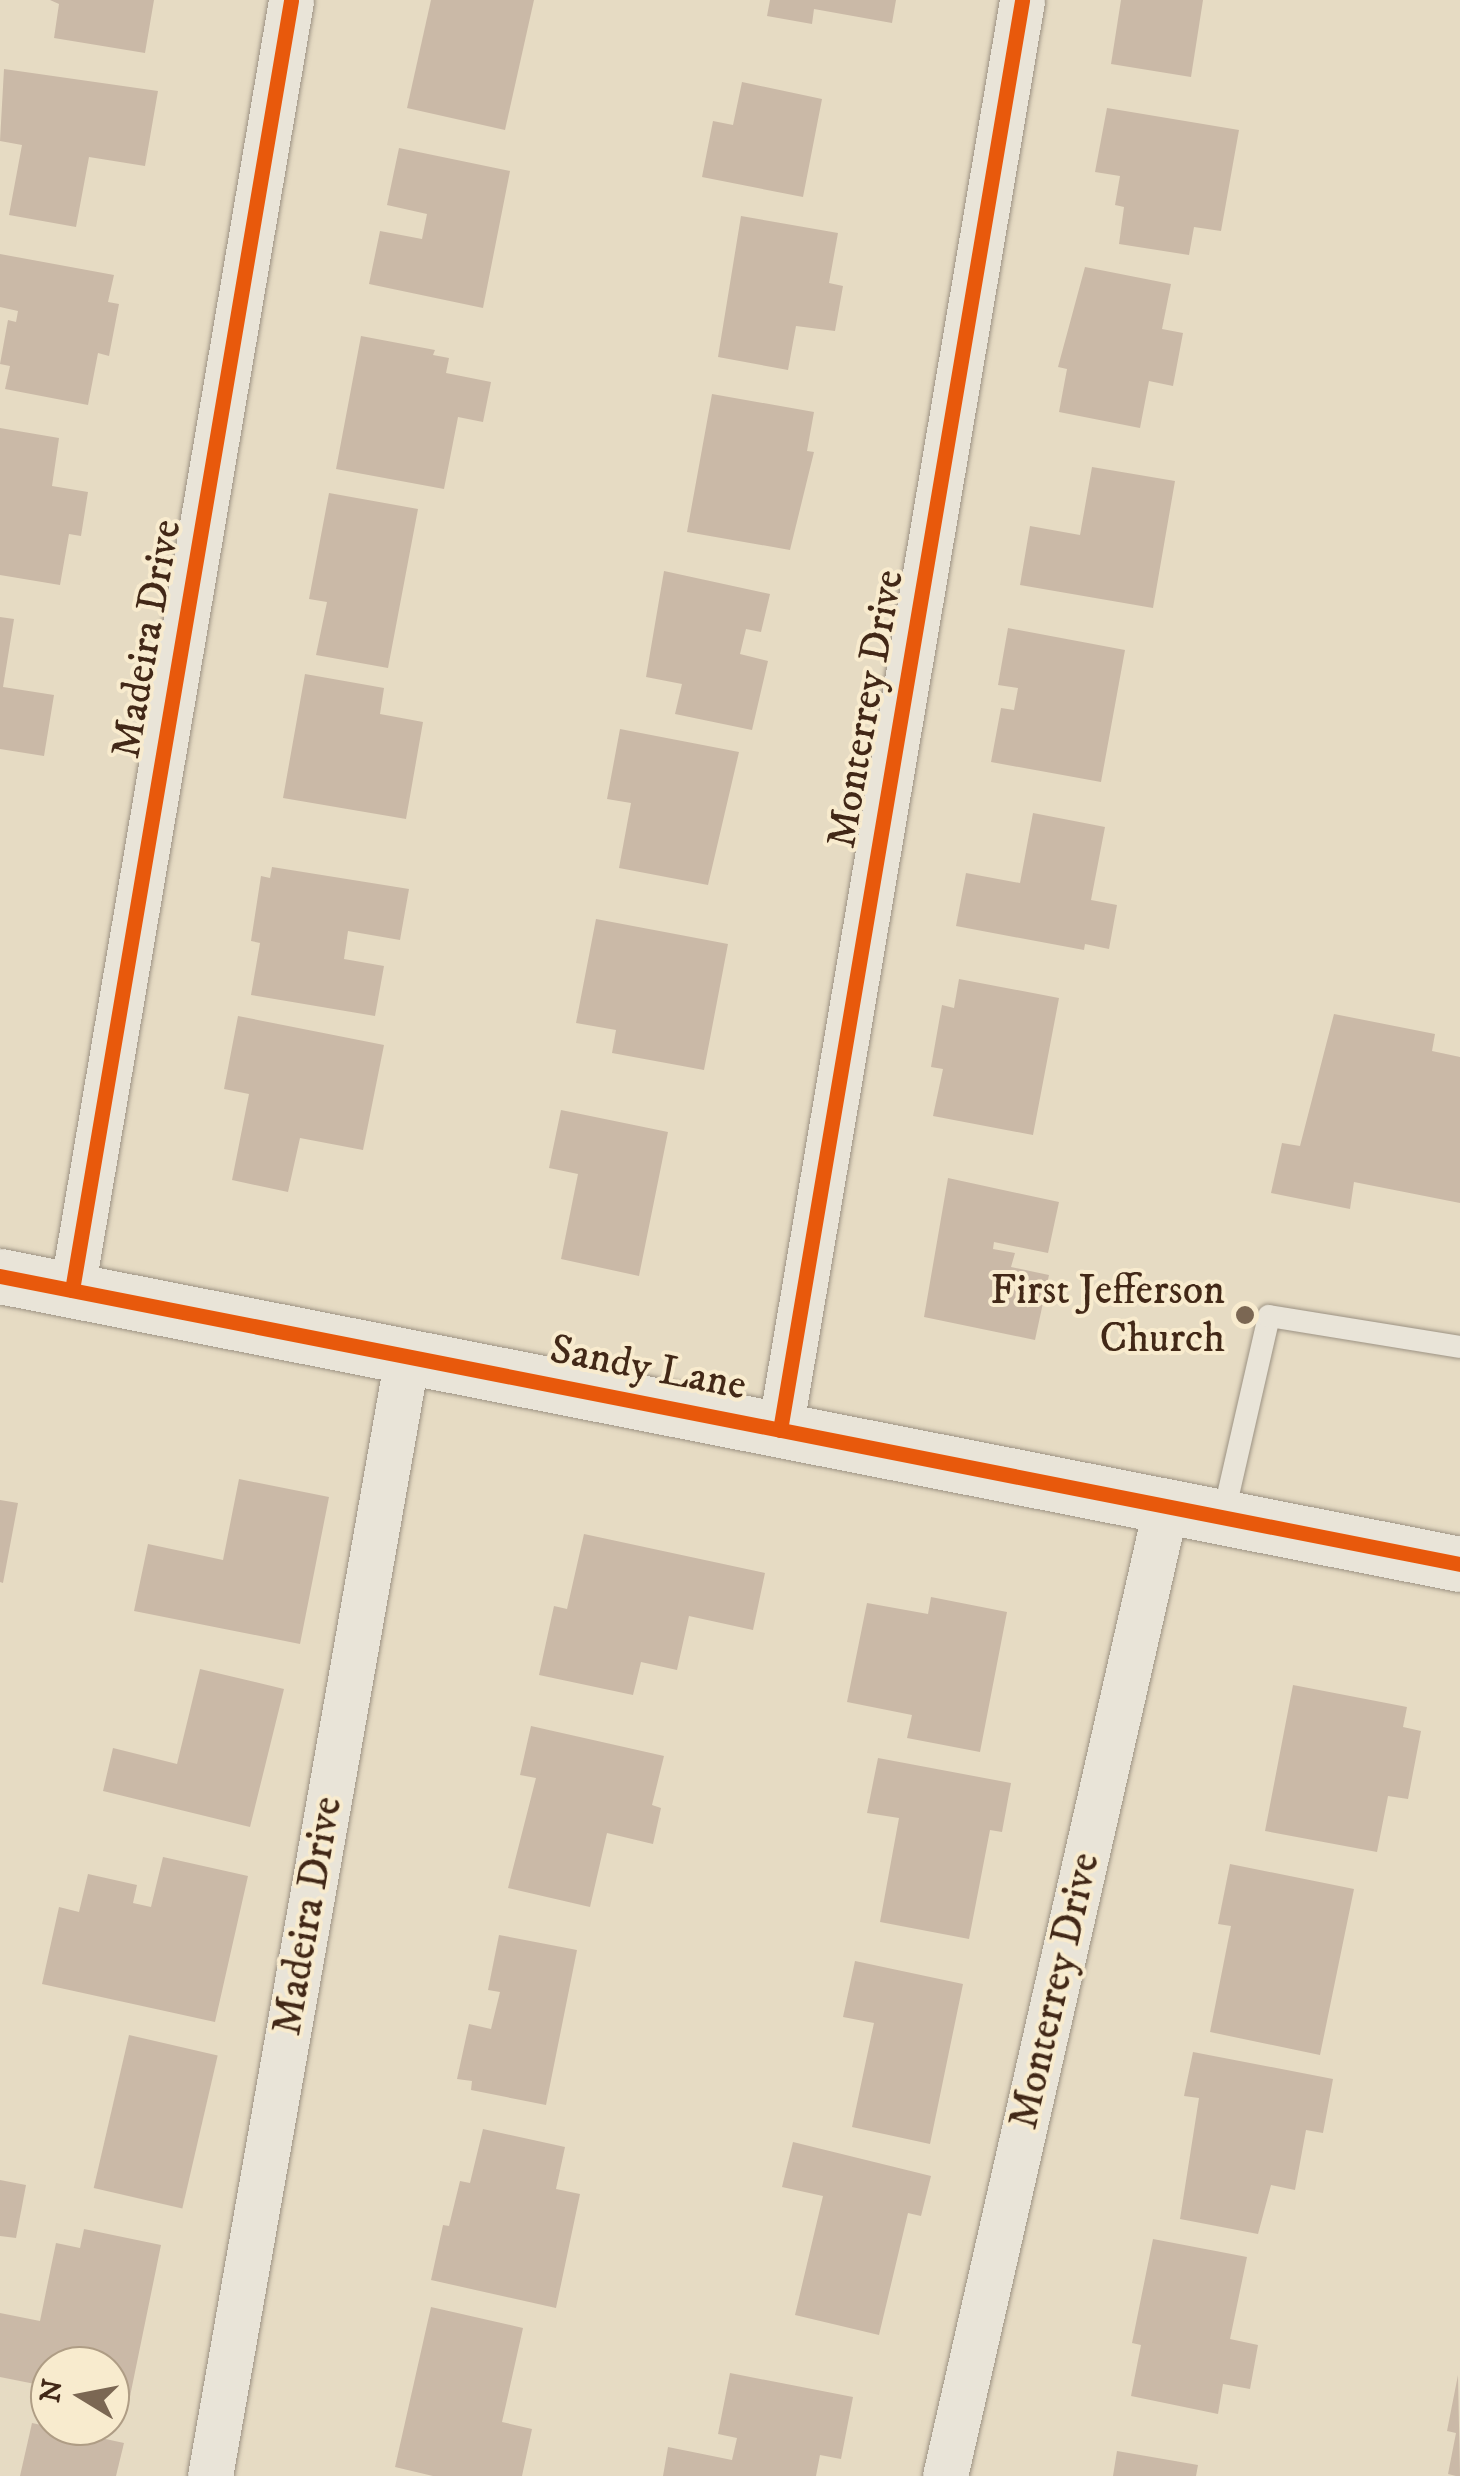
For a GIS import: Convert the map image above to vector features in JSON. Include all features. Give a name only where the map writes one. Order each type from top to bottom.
[{"type":"street","name":"Madeira Drive","points":[[72,1290],[291,0]]},
{"type":"street","name":"Monterrey Drive","points":[[780,1430],[1022,0]]},
{"type":"street","name":"Sandy Lane","points":[[0,1276],[1166,1506],[1459,1559]]},
{"type":"street","name":"Madeira Drive","points":[[210,2476],[407,1356]]},
{"type":"street","name":"Monterrey Drive","points":[[945,2476],[1166,1506]]},
{"type":"lane","points":[[1223,1517],[1268,1316],[1460,1348]]},
{"type":"building","points":[[50,0],[154,0],[145,53],[54,38],[59,4]]},
{"type":"building","points":[[431,0],[534,0],[505,130],[407,108]]},
{"type":"building","points":[[770,0],[896,0],[892,23],[814,9],[812,24],[767,16]]},
{"type":"building","points":[[1121,0],[1203,0],[1191,77],[1111,64]]},
{"type":"building","points":[[4,69],[158,91],[145,166],[89,157],[76,227],[9,215],[22,145],[0,141]]},
{"type":"building","points":[[742,82],[822,99],[803,197],[702,177],[713,121],[733,125]]},
{"type":"building","points":[[1107,108],[1239,130],[1221,231],[1194,227],[1189,255],[1119,244],[1124,207],[1115,205],[1120,176],[1095,172]]},
{"type":"building","points":[[399,148],[510,171],[483,308],[369,284],[380,231],[422,239],[427,214],[387,205]]},
{"type":"building","points":[[741,216],[838,233],[829,283],[843,286],[835,331],[796,326],[788,370],[718,357]]},
{"type":"building","points":[[0,254],[114,275],[108,302],[119,304],[109,356],[98,353],[88,405],[5,389],[10,366],[0,364],[8,320],[16,322],[18,311],[0,307]]},
{"type":"building","points":[[1085,267],[1171,284],[1162,329],[1183,333],[1173,386],[1149,381],[1140,428],[1059,412],[1067,369],[1058,367]]},
{"type":"building","points":[[361,336],[435,350],[433,355],[449,358],[446,373],[491,382],[483,422],[458,417],[444,489],[336,469]]},
{"type":"building","points":[[712,394],[814,412],[807,451],[814,452],[790,550],[687,532]]},
{"type":"building","points":[[0,428],[59,438],[52,486],[88,492],[81,536],[69,534],[60,585],[0,575]]},
{"type":"building","points":[[1092,467],[1175,481],[1153,608],[1020,585],[1030,526],[1080,535]]},
{"type":"building","points":[[329,493],[418,509],[388,668],[316,655],[327,602],[309,599]]},
{"type":"building","points":[[664,571],[770,594],[761,632],[746,629],[740,654],[768,661],[752,730],[675,714],[682,684],[646,677]]},
{"type":"building","points":[[0,617],[14,619],[3,687],[54,695],[44,756],[0,749]]},
{"type":"building","points":[[1008,628],[1125,650],[1101,782],[991,762],[1001,708],[1014,710],[1018,688],[998,685]]},
{"type":"building","points":[[305,674],[384,688],[380,714],[423,722],[406,819],[283,798]]},
{"type":"building","points":[[620,729],[739,752],[708,885],[619,868],[631,803],[607,799]]},
{"type":"building","points":[[1033,813],[1105,827],[1091,900],[1117,905],[1109,949],[1085,944],[1084,950],[956,926],[966,873],[1020,883]]},
{"type":"building","points":[[272,867],[409,889],[400,940],[348,931],[344,959],[384,966],[375,1016],[251,995],[260,943],[251,941],[261,876],[270,878]]},
{"type":"building","points":[[596,919],[728,944],[704,1070],[612,1053],[616,1030],[576,1023]]},
{"type":"building","points":[[959,979],[1059,998],[1033,1135],[933,1116],[943,1069],[931,1067],[942,1005],[954,1008]]},
{"type":"building","points":[[1334,1014],[1435,1034],[1432,1051],[1460,1057],[1460,1203],[1354,1182],[1350,1209],[1271,1193],[1282,1143],[1300,1146]]},
{"type":"building","points":[[238,1016],[384,1045],[363,1150],[300,1138],[288,1192],[232,1180],[249,1094],[224,1089]]},
{"type":"building","points":[[561,1110],[668,1132],[639,1276],[561,1259],[578,1174],[549,1168]]},
{"type":"building","points":[[948,1178],[1059,1202],[1048,1253],[994,1242],[993,1249],[1015,1253],[1011,1267],[1049,1275],[1035,1340],[924,1317]]},
{"type":"building","points":[[239,1479],[329,1497],[300,1644],[134,1611],[148,1544],[223,1560]]},
{"type":"building","points":[[0,1500],[18,1503],[3,1583],[0,1582]]},
{"type":"building","points":[[584,1534],[765,1573],[753,1630],[689,1616],[677,1670],[641,1662],[633,1695],[539,1675],[554,1606],[567,1609]]},
{"type":"building","points":[[931,1597],[1007,1612],[980,1752],[907,1738],[912,1715],[847,1702],[867,1603],[928,1614]]},
{"type":"building","points":[[200,1669],[284,1689],[250,1827],[103,1791],[113,1748],[177,1764]]},
{"type":"building","points":[[1293,1685],[1407,1707],[1403,1727],[1421,1731],[1408,1799],[1388,1796],[1377,1852],[1265,1831]]},
{"type":"building","points":[[531,1726],[664,1756],[652,1805],[661,1808],[653,1844],[607,1833],[590,1907],[508,1888],[536,1778],[520,1775]]},
{"type":"building","points":[[878,1758],[1011,1783],[1002,1832],[990,1830],[969,1939],[880,1922],[899,1818],[867,1813]]},
{"type":"building","points":[[163,1857],[248,1876],[215,2022],[42,1984],[59,1907],[79,1912],[88,1874],[137,1885],[133,1903],[151,1907]]},
{"type":"building","points":[[1230,1864],[1354,1889],[1320,2055],[1210,2032],[1231,1926],[1218,1924]]},
{"type":"building","points":[[499,1935],[577,1950],[546,2105],[471,2090],[472,2081],[457,2079],[469,2024],[491,2029],[500,1992],[488,1990]]},
{"type":"building","points":[[855,1961],[963,1984],[930,2144],[852,2127],[874,2023],[843,2017]]},
{"type":"building","points":[[129,2035],[218,2055],[182,2208],[94,2188]]},
{"type":"building","points":[[1193,2052],[1333,2079],[1323,2133],[1306,2130],[1295,2190],[1271,2185],[1258,2234],[1180,2219],[1199,2098],[1184,2096]]},
{"type":"building","points":[[483,2129],[565,2147],[556,2189],[580,2194],[556,2308],[431,2280],[443,2225],[449,2226],[460,2181],[470,2183]]},
{"type":"building","points":[[793,2142],[931,2176],[921,2216],[908,2213],[879,2335],[795,2315],[823,2196],[782,2187]]},
{"type":"building","points":[[0,2180],[26,2185],[16,2238],[0,2236]]},
{"type":"building","points":[[84,2229],[161,2245],[130,2396],[130,2346],[30,2346],[30,2383],[0,2377],[0,2313],[40,2321],[56,2243],[80,2248]]},
{"type":"building","points":[[1153,2239],[1247,2257],[1230,2339],[1258,2345],[1250,2389],[1223,2384],[1218,2414],[1131,2396],[1141,2345],[1132,2343]]},
{"type":"building","points":[[431,2307],[523,2328],[502,2422],[532,2429],[522,2476],[433,2476],[395,2467]]},
{"type":"building","points":[[730,2373],[853,2397],[841,2459],[820,2455],[816,2476],[663,2476],[668,2447],[732,2460],[737,2438],[718,2434]]},
{"type":"building","points":[[1458,2375],[1460,2476],[1456,2476],[1448,2474],[1456,2433],[1447,2431]]},
{"type":"building","points":[[30,2432],[30,2446],[123,2446],[116,2476],[20,2476]]},
{"type":"building","points":[[1117,2451],[1198,2465],[1196,2476],[1113,2476]]},
{"type":"cycle path","points":[[72,1290],[291,0]]},
{"type":"cycle path","points":[[780,1430],[1022,0]]},
{"type":"cycle path","points":[[0,1276],[1460,1564]]},
{"type":"place","name":"First Jefferson Church","points":[[1245,1315]]}]
